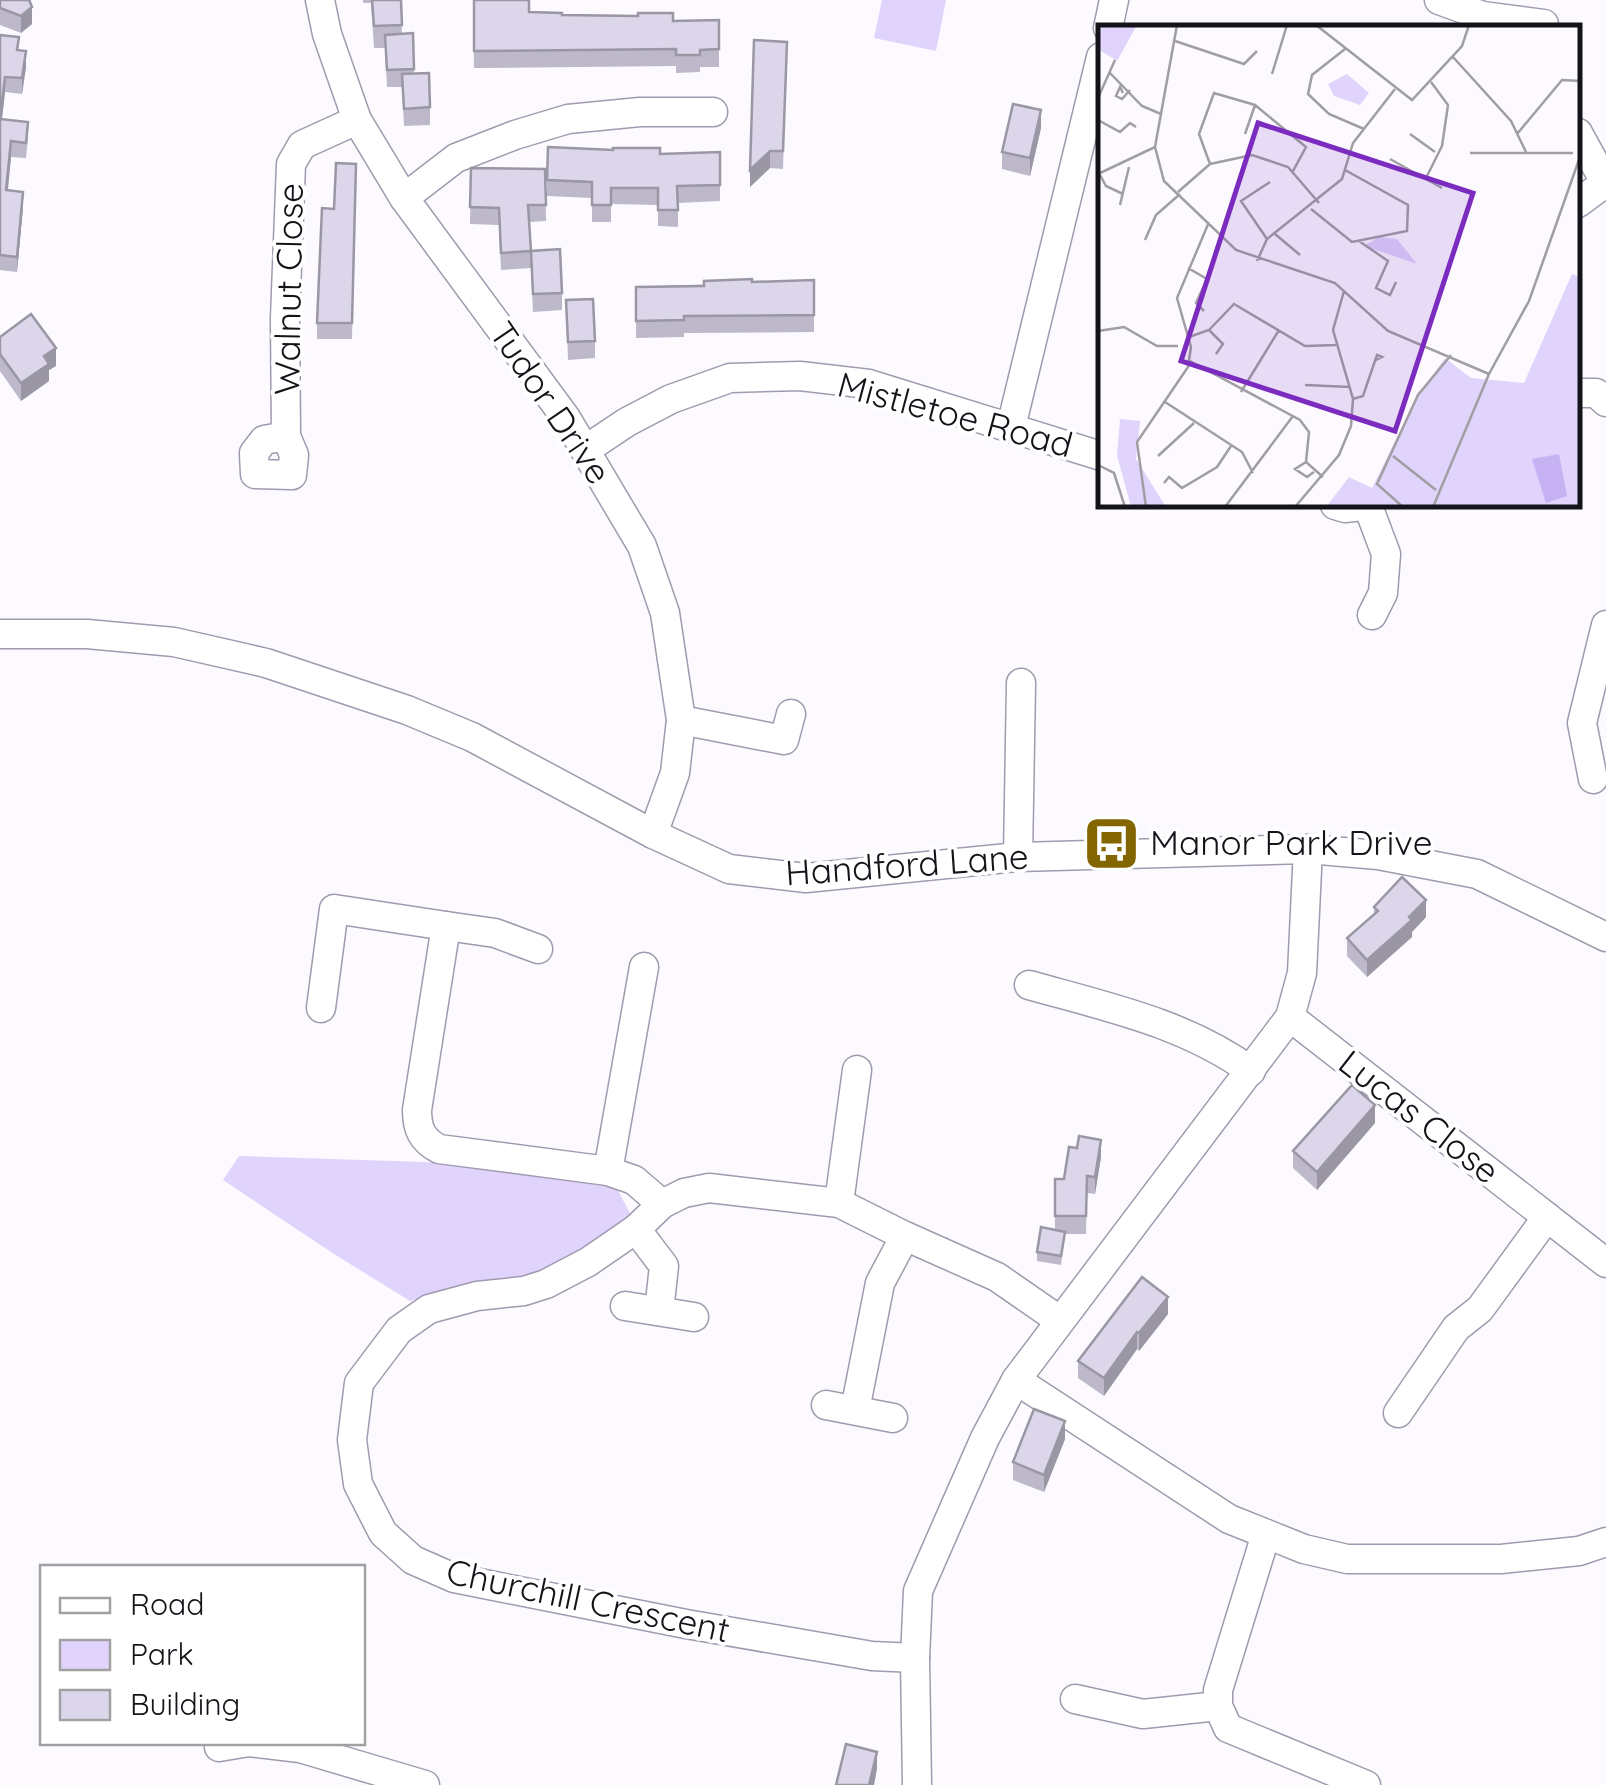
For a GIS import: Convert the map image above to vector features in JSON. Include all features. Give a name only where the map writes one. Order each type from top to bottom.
[{"type":"street","name":"Tudor Drive","points":[[320,0],[327,34],[357,120],[404,198],[526,362],[585,450],[642,546],[665,613],[680,720],[674,774],[653,834]]},
{"type":"street","points":[[1109,25],[1114,0]]},
{"type":"street","points":[[1439,0],[1483,16],[1544,17]]},
{"type":"street","points":[[1010,427],[1098,69]]},
{"type":"street","points":[[404,198],[456,158],[568,119],[640,112],[713,112]]},
{"type":"street","name":"Walnut Close","points":[[286,436],[285,318],[291,164],[302,146],[357,120]]},
{"type":"street","points":[[1581,138],[1606,184],[1581,201]]},
{"type":"street","name":"Mistletoe Road","points":[[585,450],[671,399],[730,378],[800,376],[869,384],[1098,455]]},
{"type":"street","points":[[1581,392],[1596,392],[1606,402]]},
{"type":"street","points":[[1370,508],[1386,554],[1384,594],[1372,616]]},
{"type":"street","points":[[1593,778],[1582,723],[1606,626]]},
{"type":"street","name":"Handford Lane","points":[[0,634],[76,634],[174,642],[266,662],[407,710],[472,737],[653,834],[729,869],[806,878],[1018,857],[1308,849],[1378,855],[1477,874],[1606,936]]},
{"type":"street","points":[[1018,857],[1021,684]]},
{"type":"street","points":[[680,720],[784,740],[792,714]]},
{"type":"street","points":[[917,1785],[918,1591],[985,1438],[1016,1380],[1290,1017],[1302,973],[1308,849]]},
{"type":"street","points":[[321,1008],[334,909],[495,933],[538,950]]},
{"type":"street","points":[[446,926],[417,1110],[420,1134],[440,1150],[608,1171],[634,1180],[662,1204]]},
{"type":"street","points":[[608,1171],[644,967]]},
{"type":"street","points":[[1029,985],[1126,1010],[1222,1049],[1251,1070]]},
{"type":"street","name":"Lucas Close","points":[[1290,1017],[1606,1263]]},
{"type":"street","points":[[839,1203],[857,1070]]},
{"type":"street","name":"Churchill Crescent","points":[[915,1658],[872,1656],[686,1624],[454,1578],[412,1560],[384,1533],[358,1484],[352,1440],[359,1384],[399,1330],[429,1309],[546,1284],[588,1262],[662,1204],[710,1188],[839,1203],[997,1277],[1059,1320]]},
{"type":"street","points":[[1398,1413],[1456,1328],[1480,1308],[1547,1217]]},
{"type":"street","points":[[636,1228],[664,1266],[659,1311]]},
{"type":"street","points":[[855,1410],[880,1284],[905,1236]]},
{"type":"street","points":[[626,1306],[694,1317]]},
{"type":"street","points":[[1016,1380],[1229,1519],[1304,1549],[1347,1559],[1500,1559],[1579,1551],[1606,1542]]},
{"type":"street","points":[[826,1404],[893,1418]]},
{"type":"street","points":[[1266,1534],[1218,1690],[1218,1706],[1228,1728],[1366,1785]]},
{"type":"street","points":[[1075,1699],[1143,1714],[1218,1706]]},
{"type":"street","points":[[219,1747],[231,1745]]},
{"type":"street","points":[[274,1745],[300,1748],[348,1774],[426,1785]]},
{"type":"green space","points":[[882,0],[946,0],[936,51],[874,38]]},
{"type":"green space","points":[[239,1156],[425,1162],[615,1185],[632,1217],[532,1278],[467,1285],[410,1301],[223,1180]]},
{"type":"building","points":[[0,0],[29,0],[32,7],[21,16],[0,8]]},
{"type":"building","points":[[372,0],[401,0],[402,25],[374,26]]},
{"type":"building","points":[[474,0],[529,0],[529,12],[562,15],[673,13],[673,21],[719,20],[719,49],[700,50],[700,55],[676,55],[676,49],[474,51]]},
{"type":"building","points":[[413,33],[414,69],[387,70],[385,35]]},
{"type":"building","points":[[0,35],[19,37],[17,50],[26,51],[22,78],[5,77],[0,119]]},
{"type":"building","points":[[754,40],[787,42],[783,151],[770,151],[750,170]]},
{"type":"building","points":[[429,73],[430,107],[404,109],[402,74]]},
{"type":"building","points":[[1013,104],[1041,110],[1030,158],[1002,152]]},
{"type":"building","points":[[0,119],[28,122],[26,143],[11,141],[6,190],[23,192],[17,257],[0,255]]},
{"type":"building","points":[[548,147],[660,148],[660,154],[720,152],[720,185],[677,186],[678,210],[658,210],[658,188],[611,188],[611,205],[592,205],[592,182],[547,180]]},
{"type":"building","points":[[336,163],[356,164],[352,323],[317,323],[322,208],[334,209]]},
{"type":"building","points":[[471,168],[545,169],[546,205],[528,205],[531,251],[501,253],[499,208],[470,207]]},
{"type":"building","points":[[560,249],[562,293],[533,294],[531,251]]},
{"type":"building","points":[[814,280],[814,315],[684,316],[684,320],[636,321],[636,287],[704,286],[704,281]]},
{"type":"building","points":[[593,299],[595,341],[568,342],[566,300]]},
{"type":"building","points":[[31,314],[56,348],[44,356],[49,364],[21,383],[0,354],[0,337]]},
{"type":"building","points":[[1402,877],[1426,900],[1409,917],[1412,920],[1367,960],[1347,938],[1378,911],[1374,907]]},
{"type":"building","points":[[1352,1085],[1375,1105],[1317,1172],[1293,1151]]},
{"type":"building","points":[[1079,1136],[1101,1140],[1095,1177],[1087,1176],[1086,1216],[1055,1216],[1055,1179],[1064,1179],[1069,1147],[1077,1148]]},
{"type":"building","points":[[1041,1227],[1065,1232],[1061,1256],[1037,1252]]},
{"type":"building","points":[[1142,1277],[1168,1297],[1104,1378],[1078,1361]]},
{"type":"building","points":[[1034,1409],[1065,1421],[1044,1475],[1013,1462]]},
{"type":"building","points":[[846,1744],[877,1752],[869,1785],[836,1785]]},
{"type":"place","name":"Manor Park Drive","points":[[1111,843]]}]
